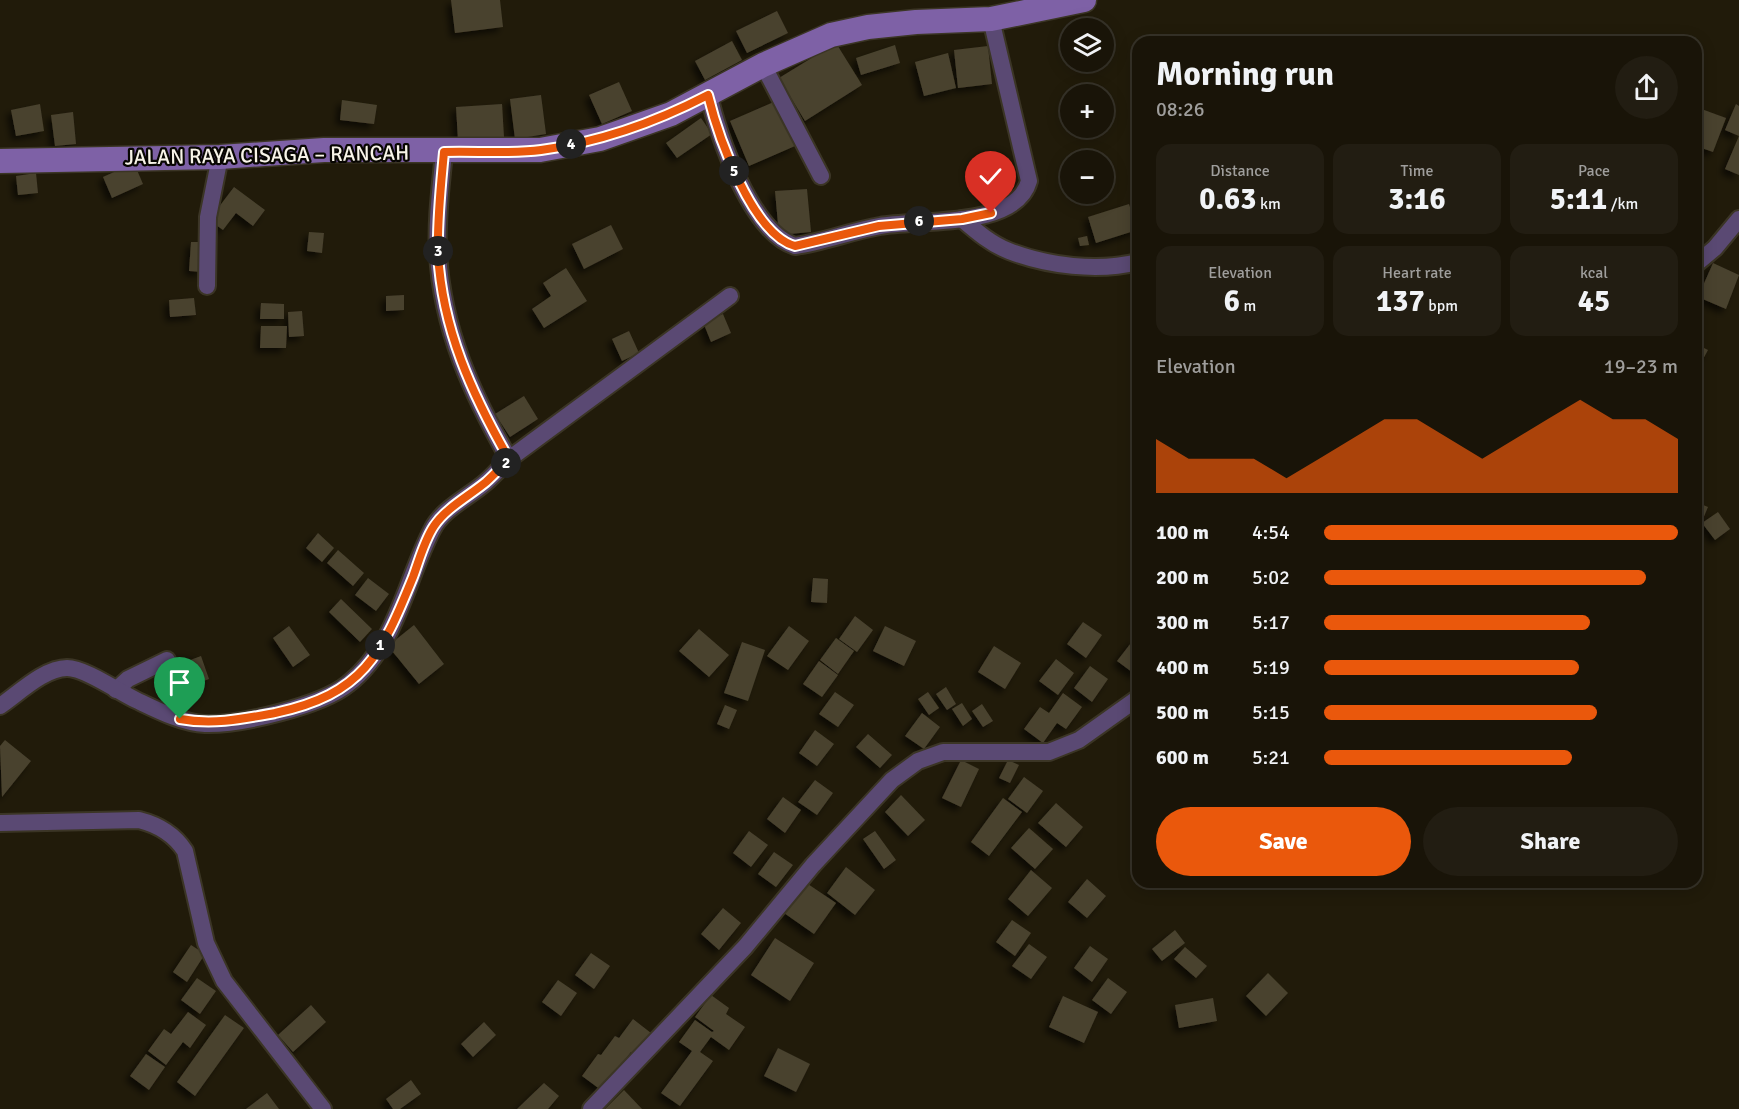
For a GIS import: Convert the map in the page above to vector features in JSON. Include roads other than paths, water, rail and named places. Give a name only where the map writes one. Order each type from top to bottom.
[{"type":"main road","name":"JALAN RAYA CISAGA – RANCAH","points":[[0,161],[220,157],[324,150],[444,152],[540,150],[600,139],[671,114],[763,65],[831,36],[868,27],[916,22],[991,19],[1084,0]]},
{"type":"street","points":[[708,95],[732,167],[749,200],[774,235],[785,244],[795,246],[809,244],[848,232],[902,223],[962,219],[1004,209],[1020,199],[1029,181],[991,19]]},
{"type":"street","points":[[763,65],[821,176]]},
{"type":"street","points":[[444,152],[438,251],[449,327],[465,374],[509,459]]},
{"type":"street","points":[[207,286],[208,217],[220,157]]},
{"type":"street","points":[[962,219],[1008,250],[1037,259],[1067,265],[1132,262]]},
{"type":"street","points":[[1702,259],[1715,248],[1739,219]]},
{"type":"street","points":[[0,706],[38,680],[64,668],[83,672],[116,690],[180,719],[205,724],[246,718],[323,700],[348,685],[368,666],[389,629],[432,528],[439,519],[487,481],[509,459],[730,296]]},
{"type":"street","points":[[116,690],[128,679],[168,660]]},
{"type":"street","points":[[591,1109],[737,955],[813,865],[892,780],[918,761],[943,752],[1049,752],[1079,740],[1132,702]]},
{"type":"street","points":[[0,823],[139,820],[153,823],[177,838],[185,851],[206,943],[224,981],[323,1109]]}]
